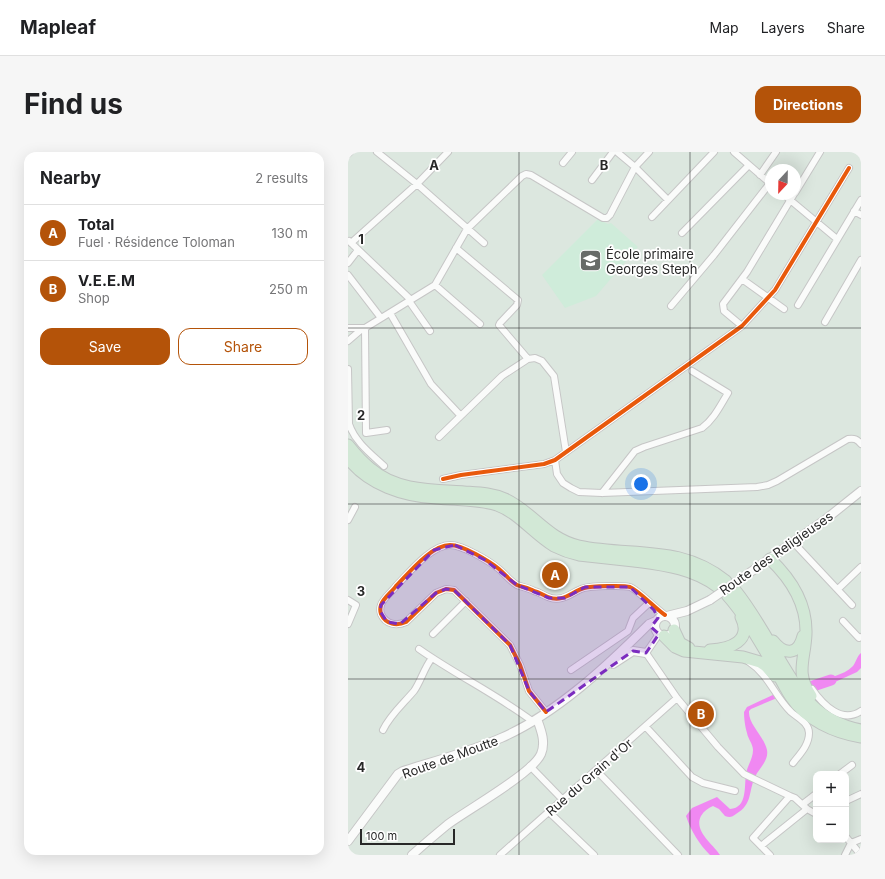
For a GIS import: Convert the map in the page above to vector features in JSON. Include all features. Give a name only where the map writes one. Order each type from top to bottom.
[{"type":"highway","points":[[348,445],[358,458],[372,470],[390,481],[404,486],[431,490],[482,492],[495,495],[518,507],[553,536],[564,542],[579,546],[677,557],[702,565],[722,584],[686,569],[579,555],[565,551],[554,546],[510,512],[498,505],[469,500],[405,494],[371,479],[360,471],[348,458]]},
{"type":"highway","points":[[770,559],[797,594],[802,605],[806,622],[806,635],[802,656],[804,686],[824,715]]},
{"type":"highway","points":[[732,596],[752,613],[781,649],[785,651],[796,649],[800,644],[806,622]]},
{"type":"highway","points":[[674,628],[680,643],[689,648],[712,650],[730,647],[742,636],[744,626],[732,596]]},
{"type":"highway","points":[[732,596],[770,658],[791,697]]},
{"type":"highway","points":[[752,613],[802,696],[824,715],[844,725],[861,730]]},
{"type":"highway","points":[[661,635],[675,647],[684,651],[743,657],[760,662],[766,666],[802,710],[817,721],[840,732],[861,737]]},
{"type":"highway","points":[[796,649],[802,671]]},
{"type":"main road","name":"Route des Religieuses","points":[[534,720],[592,678],[650,624],[661,617],[687,611],[710,600],[826,519],[861,491]]},
{"type":"main road","name":"Route des Religieuses","points":[[674,628],[687,611]]},
{"type":"main road","points":[[639,634],[652,632],[661,635],[670,634],[674,628],[674,621],[661,617],[654,626],[661,635]]},
{"type":"main road","points":[[592,678],[633,651],[649,650]]},
{"type":"main road","points":[[412,855],[447,825],[510,782],[539,758],[543,748],[543,737],[534,720]]},
{"type":"main road","name":"Route de Moutte","points":[[348,841],[398,774],[490,743],[534,720]]},
{"type":"street","points":[[377,152],[417,184],[484,243]]},
{"type":"street","points":[[430,331],[410,301],[349,242],[417,184],[448,152]]},
{"type":"street","points":[[563,164],[572,152]]},
{"type":"street","points":[[592,180],[613,152]]},
{"type":"street","points":[[617,152],[635,167],[668,200]]},
{"type":"street","points":[[348,341],[380,318],[435,285],[467,229],[522,176],[531,174],[603,218],[607,218],[635,167],[649,152]]},
{"type":"street","points":[[652,216],[714,152]]},
{"type":"street","points":[[734,152],[765,179]]},
{"type":"street","points":[[760,175],[776,152]]},
{"type":"street","points":[[801,183],[820,152]]},
{"type":"street","points":[[682,234],[749,165]]},
{"type":"street","points":[[443,479],[461,475],[544,464],[555,460],[742,326],[775,290],[849,168]]},
{"type":"street","points":[[671,306],[714,255],[765,189]]},
{"type":"street","points":[[742,326],[724,311],[723,304],[747,272],[790,200],[837,239]]},
{"type":"street","points":[[798,305],[861,200]]},
{"type":"street","points":[[854,211],[861,215]]},
{"type":"street","points":[[456,248],[518,300],[517,305],[500,322],[500,325],[528,359]]},
{"type":"street","points":[[348,262],[358,250]]},
{"type":"street","points":[[825,322],[861,260]]},
{"type":"street","points":[[348,275],[380,318]]},
{"type":"street","points":[[742,279],[784,309]]},
{"type":"street","points":[[435,285],[480,324]]},
{"type":"street","points":[[390,313],[432,384],[460,415]]},
{"type":"street","points":[[348,328],[354,327],[363,329]]},
{"type":"street","points":[[363,329],[366,433],[387,430]]},
{"type":"street","points":[[439,437],[502,376],[528,359],[540,359],[554,376],[566,452]]},
{"type":"street","points":[[348,369],[349,424],[351,430],[361,444],[384,466]]},
{"type":"street","points":[[602,493],[635,451],[644,446],[702,428],[709,423],[716,414],[728,393],[692,371]]},
{"type":"street","points":[[555,460],[557,474],[563,483],[579,492],[602,493],[757,487],[768,485],[795,471],[848,439],[854,438],[861,444]]},
{"type":"street","points":[[348,520],[355,507]]},
{"type":"street","points":[[793,542],[852,605]]},
{"type":"street","points":[[546,712],[529,690],[520,665],[510,645],[454,590],[446,589],[436,593],[406,622],[400,624],[387,622],[380,611],[381,604],[423,559],[434,550],[450,545],[465,549],[497,568],[517,584],[549,598],[565,598],[585,587],[630,587],[649,603],[661,617]]},
{"type":"street","points":[[838,589],[861,567]]},
{"type":"street","points":[[348,600],[356,606],[348,624]]},
{"type":"street","points":[[433,634],[466,601]]},
{"type":"street","points":[[571,670],[628,631],[633,618],[649,603]]},
{"type":"street","points":[[843,621],[859,638],[861,637]]},
{"type":"street","points":[[661,635],[649,650],[677,698],[718,747],[742,771],[795,798],[813,812]]},
{"type":"street","points":[[736,643],[738,655],[754,665],[768,680],[784,705],[805,723],[808,728],[808,738],[803,751],[793,763]]},
{"type":"street","points":[[419,649],[453,672],[534,720]]},
{"type":"street","points":[[383,730],[387,722],[415,689],[432,658]]},
{"type":"street","points":[[802,671],[809,685],[822,702],[830,709],[839,714],[848,716],[855,715],[861,711]]},
{"type":"street","name":"Rue du Grain d'Or","points":[[504,854],[677,698]]},
{"type":"street","points":[[646,726],[692,777],[703,783],[735,791]]},
{"type":"street","points":[[844,771],[852,765]]},
{"type":"street","points":[[530,766],[563,800]]},
{"type":"street","points":[[596,770],[678,855]]},
{"type":"street","points":[[849,800],[861,794]]},
{"type":"street","points":[[770,855],[753,838],[790,796]]},
{"type":"street","points":[[761,846],[805,807],[813,798]]},
{"type":"street","points":[[549,812],[594,855]]},
{"type":"street","points":[[845,855],[852,843],[861,839]]},
{"type":"street","points":[[849,840],[861,855]]},
{"type":"highlighted area","points":[[455,545],[485,560],[517,585],[549,598],[565,598],[585,587],[630,587],[654,610],[658,618],[651,627],[659,634],[646,653],[633,651],[546,712],[529,691],[510,645],[454,590],[446,589],[436,593],[400,624],[387,622],[380,611],[381,605],[434,550]]},
{"type":"shaded area","name":"École primaire Georges Steph","points":[[598,219],[608,224],[611,223],[638,247],[596,296],[565,308],[542,275]]},
{"type":"shaded area","points":[[861,653],[861,668],[857,672],[824,687],[818,687],[814,681],[845,672],[853,666]]},
{"type":"shaded area","points":[[775,694],[777,698],[749,711],[751,721],[763,740],[767,750],[767,758],[755,777],[748,802],[741,810],[731,817],[725,816],[719,809],[713,806],[706,810],[701,816],[699,822],[702,832],[720,855],[710,855],[696,837],[686,816],[692,808],[717,797],[730,809],[736,808],[740,805],[744,795],[747,771],[753,750],[746,731],[744,712],[747,707]]},
{"type":"waterway","points":[[813,686],[831,680]]},
{"type":"cycle path","points":[[443,479],[461,475],[544,464],[555,460],[742,326],[775,290],[849,168]]},
{"type":"cycle path","points":[[546,712],[529,691],[520,665],[510,645],[454,590],[446,589],[436,593],[406,622],[399,624],[392,624],[383,618],[380,610],[384,600],[414,567],[428,555],[443,546],[450,545],[476,554],[499,569],[517,585],[548,597],[558,599],[563,598],[588,587],[627,586],[638,592],[665,615]]},
{"type":"place","name":"École primaire Georges Steph","points":[[591,261]]},
{"type":"place","name":"Total","points":[[555,575]]},
{"type":"place","name":"V.E.E.M","points":[[701,714]]}]
